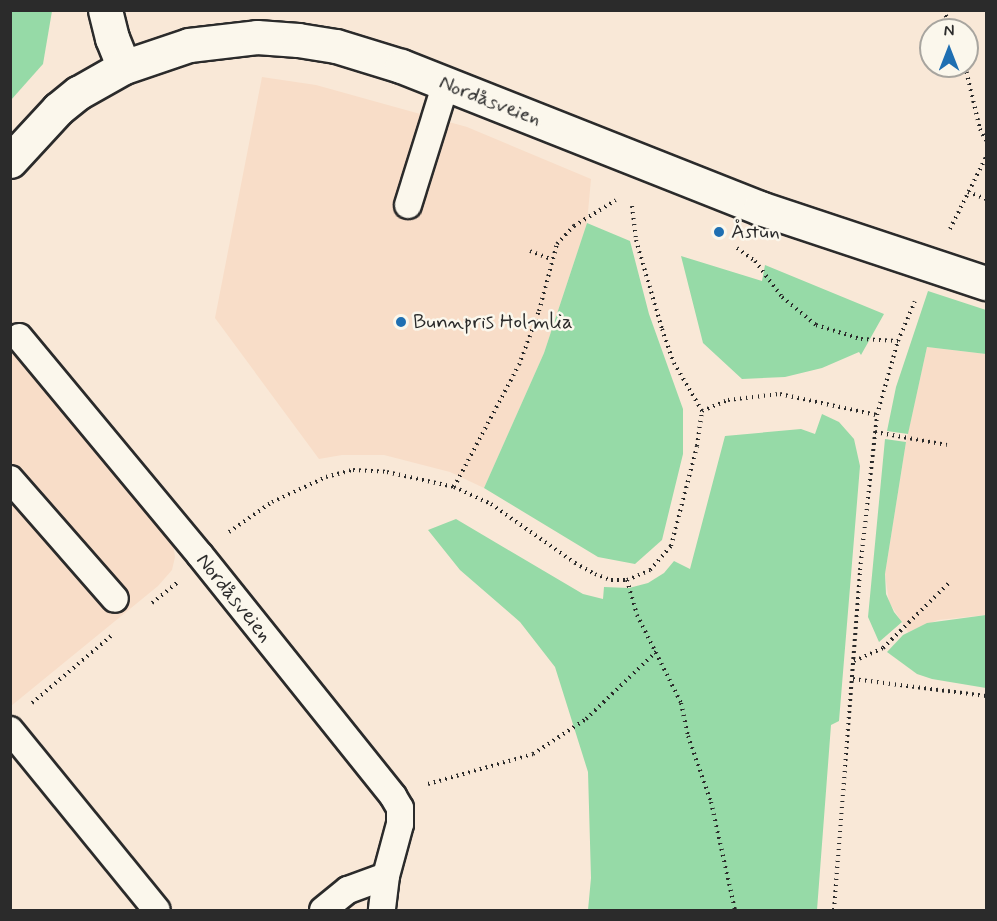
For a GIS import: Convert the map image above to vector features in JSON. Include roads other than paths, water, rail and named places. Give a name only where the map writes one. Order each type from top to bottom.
[{"type":"street","points":[[105,10],[124,66]]},
{"type":"street","name":"Nordåsveien","points":[[10,161],[58,109],[78,93],[124,66],[189,45],[257,37],[298,40],[336,46],[401,66],[760,208],[987,283]]},
{"type":"lane","points":[[408,205],[446,83]]},
{"type":"lane","name":"Nordåsveien","points":[[19,337],[200,555],[393,796],[400,808],[400,824],[386,876],[381,910]]},
{"type":"lane","points":[[10,478],[115,599]]},
{"type":"lane","points":[[10,730],[157,910]]},
{"type":"lane","points":[[323,910],[348,890],[386,876]]},
{"type":"place","name":"Åstun","points":[[719,232]]},
{"type":"place","name":"Bunnpris Holmlia","points":[[401,322]]}]
